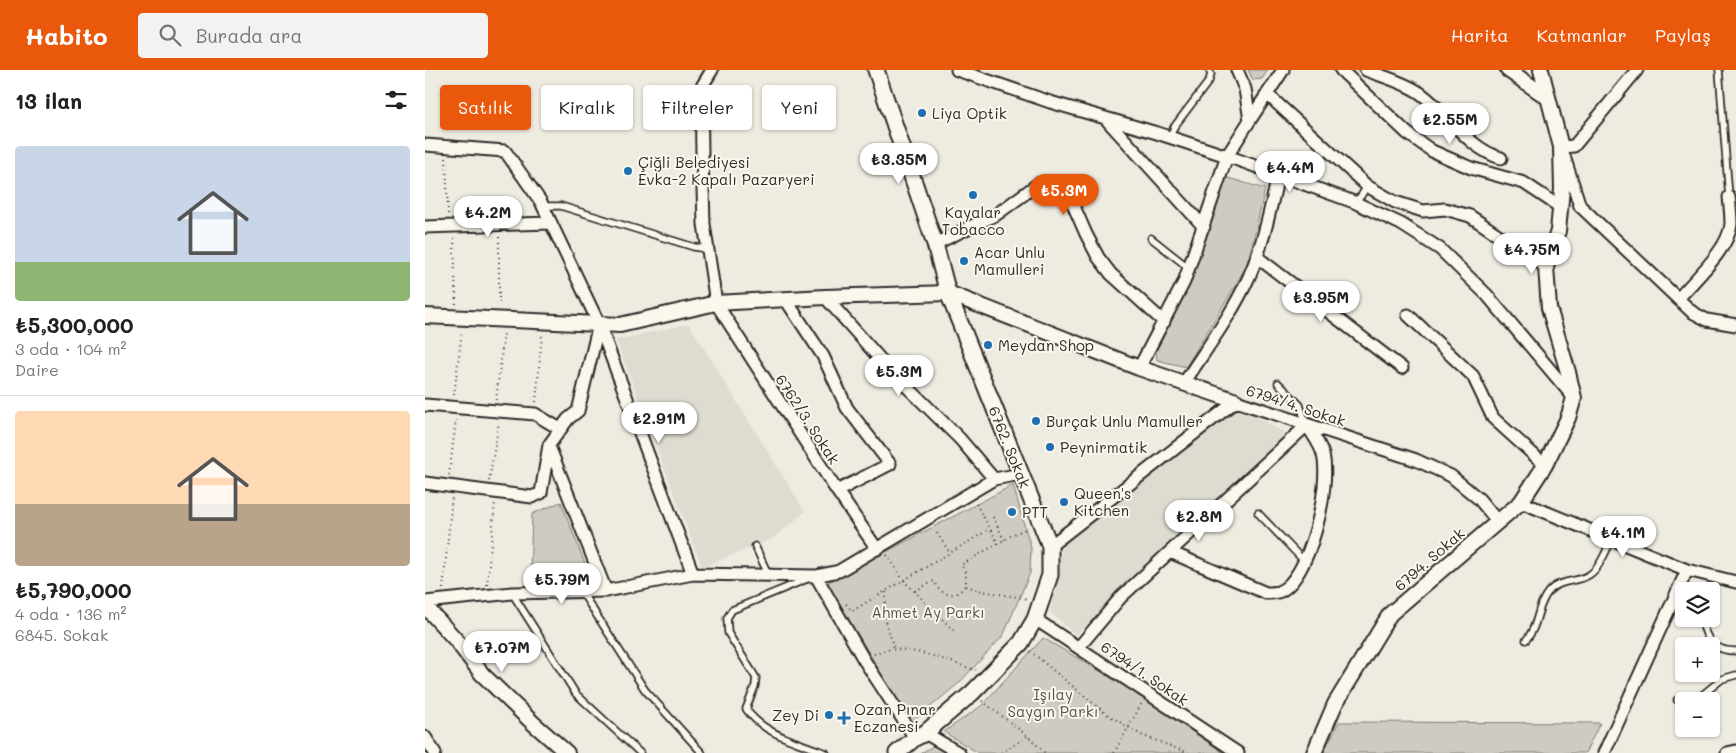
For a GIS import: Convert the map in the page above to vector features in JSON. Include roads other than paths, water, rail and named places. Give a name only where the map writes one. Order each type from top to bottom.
[{"type":"main road","name":"6762. Sokak","points":[[876,70],[935,244],[948,292],[1050,546],[1050,576],[1035,619],[1021,643],[972,693],[897,753]]},
{"type":"street","points":[[712,70],[701,88],[703,206],[716,303]]},
{"type":"street","points":[[957,70],[1050,102],[1170,137],[1278,176],[1309,184],[1401,224],[1440,249],[1487,295],[1574,398]]},
{"type":"street","points":[[1237,70],[1245,89],[1250,120]]},
{"type":"street","points":[[1139,368],[1184,282],[1227,156],[1283,70]]},
{"type":"street","points":[[1341,70],[1407,133],[1432,152],[1471,168],[1524,183],[1560,207]]},
{"type":"street","points":[[1366,70],[1409,86],[1421,93],[1475,143],[1492,156],[1501,158]]},
{"type":"street","points":[[1508,70],[1547,97]]},
{"type":"street","points":[[1541,70],[1561,147],[1580,206],[1692,312],[1707,320],[1736,325]]},
{"type":"street","points":[[1561,147],[1574,146],[1637,70]]},
{"type":"street","points":[[1267,94],[1367,186],[1395,202],[1423,211],[1445,209],[1469,216],[1546,267]]},
{"type":"street","points":[[1105,118],[1204,227]]},
{"type":"street","points":[[425,144],[505,151],[543,206],[599,324],[693,574]]},
{"type":"street","points":[[1561,147],[1562,189],[1558,231],[1546,267],[1549,308],[1574,398]]},
{"type":"street","points":[[1184,383],[1233,309],[1249,278],[1257,257],[1278,176]]},
{"type":"street","points":[[935,244],[997,214],[1038,184],[1048,183],[1055,185],[1069,196],[1098,257],[1111,274],[1164,322]]},
{"type":"street","points":[[1678,299],[1717,254],[1727,238],[1731,224],[1729,197]]},
{"type":"street","points":[[425,227],[550,223]]},
{"type":"street","points":[[1257,257],[1402,368]]},
{"type":"street","points":[[425,316],[621,325],[716,303],[948,292],[1139,368],[1236,401]]},
{"type":"street","points":[[825,297],[888,368],[960,439],[994,479]]},
{"type":"street","points":[[787,300],[823,356],[847,408],[890,464],[837,492]]},
{"type":"street","name":"6762/3. Sokak","points":[[716,303],[837,492],[879,548]]},
{"type":"street","points":[[1408,314],[1473,376],[1493,418],[1545,465]]},
{"type":"street","points":[[425,483],[533,497],[541,494],[549,445],[568,419],[578,411],[599,324]]},
{"type":"street","name":"6794. Sokak","points":[[1314,753],[1335,704],[1390,614],[1521,502],[1545,465],[1568,418],[1574,398]]},
{"type":"street","name":"6794/4. Sokak","points":[[1050,546],[1236,401],[1416,460],[1451,476],[1479,499],[1498,522]]},
{"type":"street","points":[[425,405],[535,414],[560,429]]},
{"type":"street","points":[[1079,647],[1121,597],[1307,425],[1323,455],[1325,474],[1323,500],[1320,517],[1304,561],[1293,580],[1279,592],[1266,593],[1170,552]]},
{"type":"street","points":[[549,445],[606,591]]},
{"type":"street","points":[[567,753],[482,674],[425,604],[442,600],[512,593],[606,591],[693,574],[816,576],[839,571],[994,479],[1021,474]]},
{"type":"street","points":[[1521,502],[1687,570],[1736,582]]},
{"type":"street","points":[[1604,753],[1687,570]]},
{"type":"street","points":[[816,576],[864,660],[920,736],[959,753]]},
{"type":"street","name":"6794/1. Sokak","points":[[1035,619],[1238,753]]},
{"type":"street","points":[[425,736],[435,753]]},
{"type":"street","points":[[1727,753],[1736,751]]},
{"type":"lane","points":[[1170,137],[1174,127],[1209,81],[1211,74],[1209,70]]},
{"type":"lane","points":[[1719,70],[1729,197]]},
{"type":"lane","points":[[1354,202],[1361,196],[1367,186]]},
{"type":"lane","points":[[543,206],[561,206],[694,246],[708,248]]},
{"type":"lane","points":[[1151,238],[1189,268]]},
{"type":"lane","points":[[1278,383],[1300,406],[1307,425]]},
{"type":"lane","points":[[1258,513],[1304,561]]},
{"type":"lane","points":[[1526,640],[1534,628],[1540,603],[1549,591],[1556,585],[1589,575],[1605,555],[1611,539]]},
{"type":"lane","points":[[755,546],[769,576]]},
{"type":"lane","points":[[816,576],[732,610],[727,618],[728,633],[756,678],[755,686],[746,709],[751,716],[771,732],[826,753]]},
{"type":"lane","points":[[581,591],[645,690],[702,753]]},
{"type":"lane","points":[[512,593],[576,694],[640,753]]},
{"type":"lane","points":[[1704,627],[1706,636],[1716,647],[1726,651],[1736,651]]},
{"type":"lane","points":[[1706,692],[1722,679],[1736,675]]},
{"type":"place","name":"Liya Optik","points":[[922,113]]},
{"type":"place","name":"Çiğli Belediyesi Evka-2 Kapalı Pazaryeri","points":[[628,171]]},
{"type":"place","name":"Kayalar Tobacco","points":[[973,195]]},
{"type":"place","name":"Acar Unlu Mamulleri","points":[[964,261]]},
{"type":"place","name":"Meydan Shop","points":[[988,345]]},
{"type":"place","name":"Burçak Unlu Mamuller","points":[[1036,421]]},
{"type":"place","name":"Peynirmatik","points":[[1050,447]]},
{"type":"place","name":"Queen's Kitchen","points":[[1064,502]]},
{"type":"place","name":"PTT","points":[[1012,512]]},
{"type":"place","name":"Zey Di","points":[[829,715]]},
{"type":"place","name":"Ozan Pınar Eczanesi","points":[[844,718]]},
{"type":"park label","name":"Ahmet Ay Parkı","points":[[928,612]]},
{"type":"park label","name":"Işılay Saygın Parkı","points":[[1053,702]]}]
